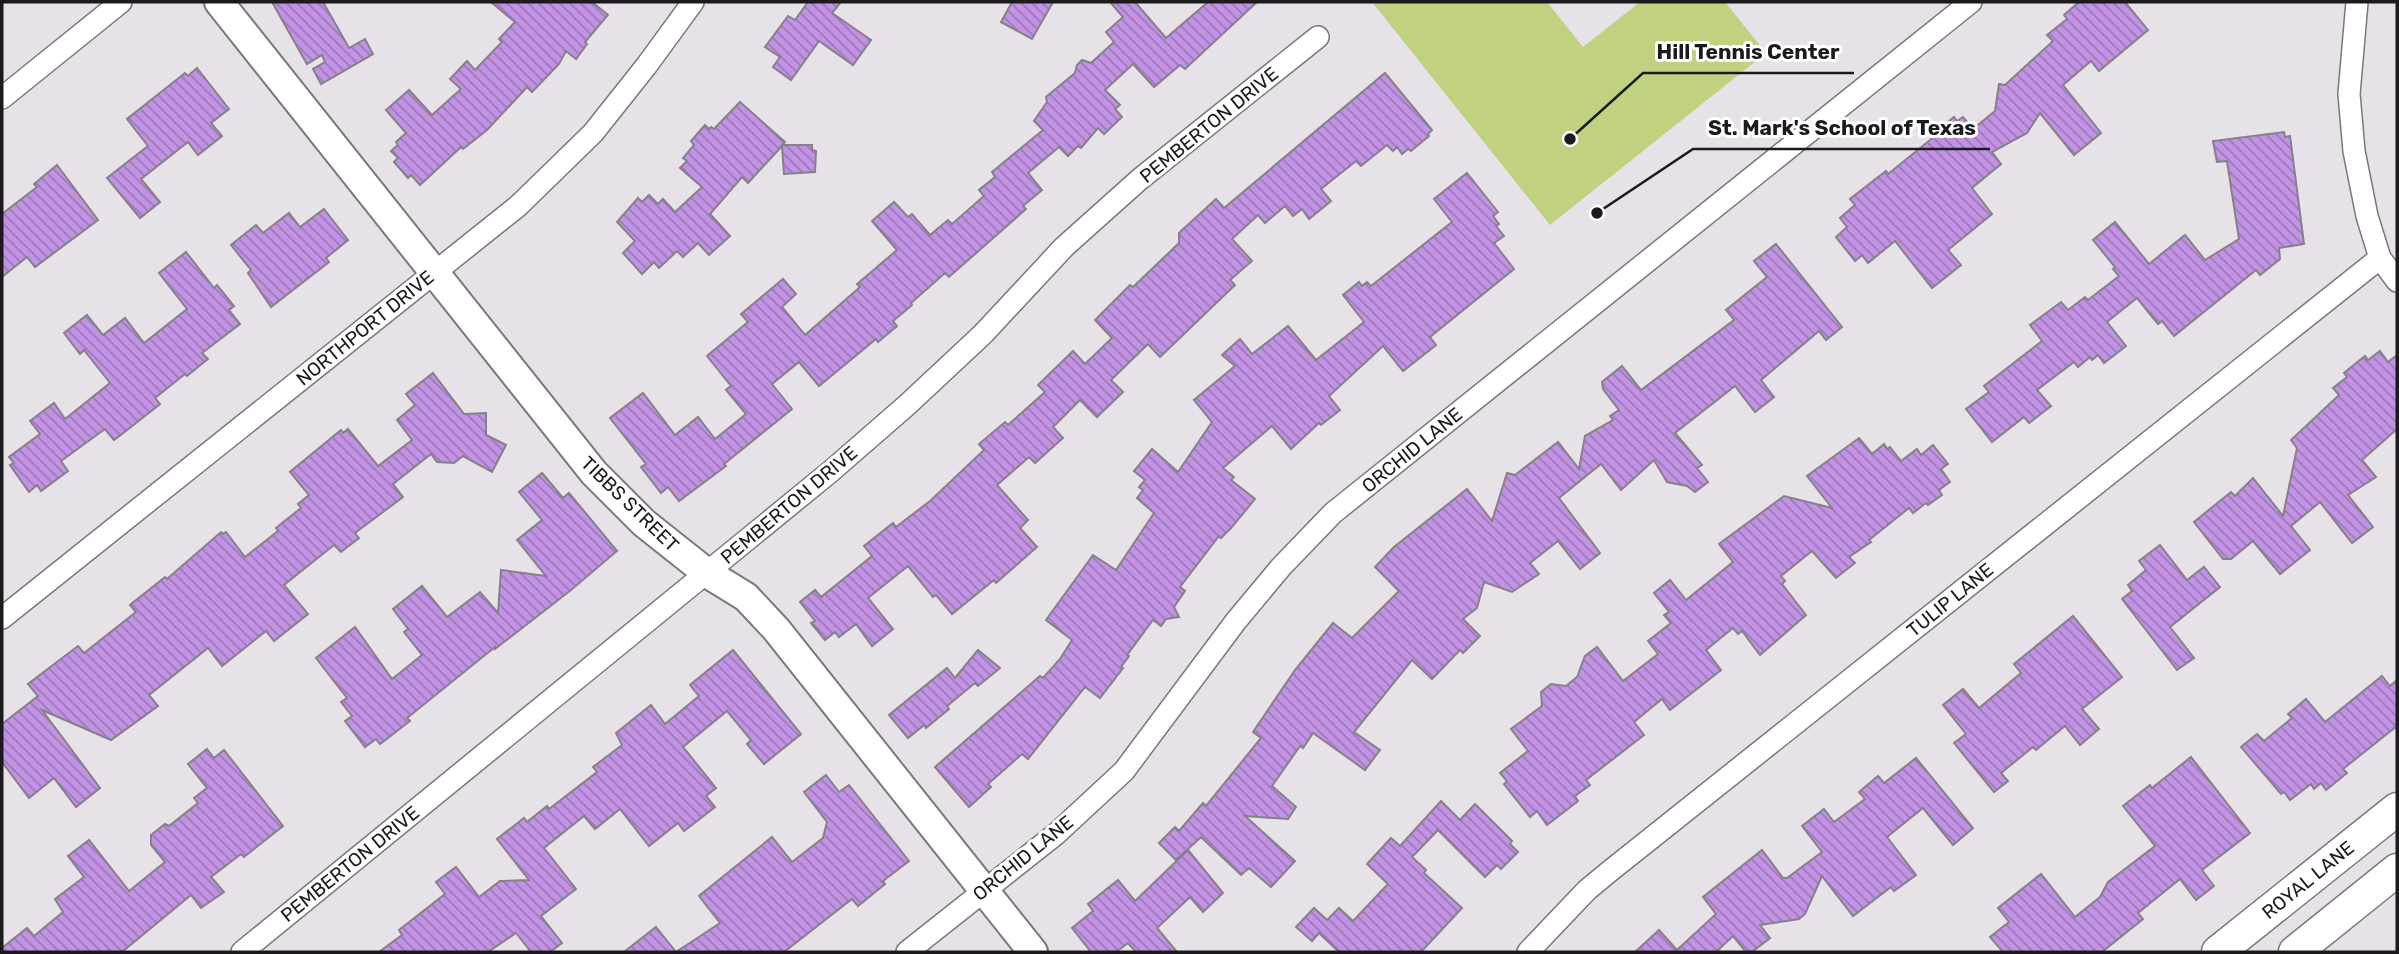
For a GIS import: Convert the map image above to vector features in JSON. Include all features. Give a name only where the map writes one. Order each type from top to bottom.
[{"type":"main road","name":"ROYAL LANE","points":[[2218,952],[2397,809]]},
{"type":"main road","points":[[2295,952],[2397,870]]},
{"type":"street","points":[[2,98],[121,2]]},
{"type":"street","name":"TIBBS STREET","points":[[219,2],[594,473],[644,523],[707,573],[746,597],[776,629],[1034,952]]},
{"type":"street","name":"NORTHPORT DRIVE","points":[[2,618],[518,206],[593,133],[693,2]]},
{"type":"street","name":"ORCHID LANE","points":[[907,952],[1056,834],[1124,771],[1236,621],[1281,567],[1333,513],[1971,2]]},
{"type":"street","points":[[2357,2],[2349,94],[2354,152],[2367,216],[2380,258],[2397,281]]},
{"type":"street","name":"PEMBERTON DRIVE","points":[[242,952],[707,573],[907,405],[983,334],[1064,247],[1140,180],[1318,37]]},
{"type":"street","name":"TULIP LANE","points":[[1528,952],[1587,890],[1610,871],[2380,258]]},
{"type":"green space","points":[[1372,2],[1547,2],[1583,47],[1640,2],[1725,2],[1766,53],[1550,225]]},
{"type":"building","points":[[272,2],[323,2],[349,48],[365,39],[373,54],[321,84],[313,69],[325,62],[322,55],[307,64]]},
{"type":"building","points":[[491,2],[592,2],[608,15],[585,42],[587,44],[576,59],[566,51],[559,64],[532,92],[527,87],[487,130],[463,149],[461,147],[420,185],[411,175],[408,178],[394,162],[398,158],[391,151],[406,133],[386,110],[409,90],[432,115],[461,89],[450,79],[467,61],[475,70],[502,42],[499,39],[515,22]]},
{"type":"building","points":[[808,2],[841,2],[832,13],[871,40],[853,65],[819,41],[791,80],[773,67],[780,57],[765,47],[788,16],[795,20]]},
{"type":"building","points":[[1012,2],[1053,2],[1032,39],[1001,22]]},
{"type":"building","points":[[1110,2],[1135,2],[1166,38],[1208,2],[1257,2],[1185,69],[1180,65],[1154,87],[1133,64],[1105,90],[1120,105],[1115,109],[1122,117],[1104,134],[1098,128],[1081,148],[1078,146],[1068,156],[1059,147],[1028,173],[1042,190],[1023,206],[1026,209],[949,277],[945,273],[911,303],[912,305],[893,321],[897,326],[878,342],[876,339],[819,386],[799,362],[772,384],[792,409],[724,464],[726,466],[679,501],[668,487],[661,493],[641,467],[646,464],[610,418],[643,393],[675,435],[698,417],[715,439],[746,414],[726,390],[731,386],[707,356],[748,322],[741,314],[783,279],[796,294],[782,307],[805,335],[860,287],[857,284],[897,250],[872,221],[894,202],[908,217],[912,214],[930,235],[948,220],[952,224],[984,196],[979,190],[995,177],[992,172],[1043,130],[1034,121],[1047,102],[1046,97],[1075,73],[1082,60],[1091,63],[1114,42],[1106,32],[1123,17]]},
{"type":"building","points":[[2079,2],[2125,2],[2148,30],[2099,71],[2091,61],[2063,85],[2101,133],[2074,155],[2040,113],[2027,133],[1992,152],[2001,164],[1972,188],[1992,214],[1948,250],[1961,265],[1932,288],[1895,241],[1868,263],[1862,255],[1855,261],[1836,237],[1847,227],[1840,218],[1855,205],[1850,199],[1886,171],[1888,174],[1940,132],[1938,130],[1954,117],[1957,121],[1963,117],[1973,129],[1995,111],[1999,84],[2005,85],[2053,41],[2047,35],[2067,19],[2064,15]]},
{"type":"building","points":[[197,68],[229,109],[211,123],[222,136],[198,155],[188,142],[141,179],[160,202],[140,218],[107,178],[148,146],[127,119],[185,73],[188,76]]},
{"type":"building","points":[[1385,73],[1432,130],[1429,136],[1411,151],[1408,149],[1402,154],[1397,147],[1393,151],[1387,145],[1361,166],[1356,161],[1321,189],[1331,201],[1309,219],[1302,209],[1293,216],[1285,206],[1265,223],[1258,215],[1232,239],[1252,261],[1230,280],[1235,285],[1160,357],[1148,344],[1111,380],[1123,392],[1097,417],[1080,400],[1053,427],[1063,438],[1035,463],[1029,457],[997,485],[1028,520],[1020,528],[1037,547],[996,583],[994,580],[952,614],[936,595],[933,597],[908,566],[868,598],[893,629],[872,646],[856,624],[839,637],[835,632],[825,640],[811,623],[815,621],[800,602],[815,590],[821,597],[872,556],[864,546],[893,523],[896,527],[930,501],[984,450],[979,444],[1005,422],[1008,425],[1045,392],[1038,385],[1073,351],[1085,364],[1112,338],[1095,320],[1130,285],[1133,287],[1179,243],[1179,233],[1216,199],[1224,208]]},
{"type":"building","points":[[740,102],[785,142],[782,145],[812,145],[812,150],[816,151],[815,172],[784,174],[782,146],[748,183],[742,177],[710,214],[730,236],[709,255],[698,243],[683,257],[677,251],[659,268],[654,262],[642,274],[623,253],[635,241],[617,222],[638,198],[642,202],[649,195],[658,204],[663,199],[675,212],[702,187],[680,168],[687,161],[683,158],[694,145],[691,141],[705,125],[714,129]]},
{"type":"building","points":[[2284,132],[2285,137],[2290,136],[2304,244],[2279,248],[2280,259],[2260,275],[2256,270],[2174,336],[2162,321],[2158,324],[2137,298],[2107,322],[2126,346],[2104,363],[2098,355],[2092,360],[2090,357],[2078,367],[2074,362],[2037,390],[2051,406],[2029,423],[2024,417],[1992,442],[1966,409],[1989,392],[1984,386],[2042,341],[2030,325],[2061,302],[2068,310],[2085,297],[2088,300],[2119,276],[2093,240],[2115,222],[2149,264],[2185,235],[2205,260],[2239,239],[2227,161],[2217,162],[2213,141]]},
{"type":"building","points":[[57,165],[98,220],[35,267],[27,257],[2,277],[2,214],[37,187],[34,184]]},
{"type":"building","points":[[1467,173],[1498,212],[1493,216],[1499,224],[1496,226],[1504,236],[1494,243],[1514,269],[1430,337],[1436,345],[1403,371],[1383,346],[1329,396],[1340,410],[1321,425],[1319,423],[1291,449],[1272,426],[1223,468],[1234,477],[1231,480],[1255,499],[1231,528],[1221,538],[1219,536],[1180,587],[1185,591],[1174,607],[1179,617],[1166,619],[1161,626],[1153,620],[1127,655],[1129,656],[1121,667],[1123,668],[1100,698],[1085,687],[1028,759],[1022,754],[988,784],[991,787],[969,807],[935,767],[1040,676],[1043,678],[1060,659],[1072,640],[1046,620],[1093,555],[1116,570],[1154,513],[1137,498],[1143,490],[1139,487],[1145,480],[1134,471],[1152,449],[1178,472],[1212,422],[1194,400],[1235,366],[1222,355],[1240,339],[1252,354],[1288,326],[1316,360],[1364,322],[1343,295],[1359,282],[1362,286],[1367,282],[1371,286],[1452,222],[1434,199]]},
{"type":"building","points":[[324,209],[348,240],[326,258],[329,262],[271,307],[248,273],[251,270],[231,245],[256,225],[263,233],[289,213],[300,227]]},
{"type":"building","points":[[1776,244],[1842,327],[1826,340],[1819,331],[1761,380],[1774,397],[1755,412],[1735,386],[1675,433],[1702,465],[1697,468],[1708,482],[1695,492],[1687,486],[1667,482],[1654,460],[1621,490],[1601,464],[1559,498],[1600,553],[1580,569],[1558,541],[1530,563],[1539,574],[1512,592],[1484,582],[1477,608],[1463,619],[1480,636],[1463,653],[1460,650],[1432,679],[1412,660],[1354,732],[1380,750],[1365,770],[1313,733],[1303,748],[1300,746],[1272,786],[1296,807],[1288,819],[1245,816],[1295,861],[1271,887],[1249,868],[1241,875],[1201,837],[1176,860],[1159,843],[1175,827],[1179,831],[1203,803],[1206,806],[1261,738],[1253,732],[1295,670],[1333,623],[1352,638],[1399,591],[1375,567],[1394,547],[1467,489],[1492,521],[1507,473],[1515,475],[1558,442],[1579,469],[1585,436],[1613,420],[1610,416],[1619,410],[1603,389],[1602,382],[1622,366],[1641,390],[1734,320],[1726,310],[1767,277],[1754,261]]},
{"type":"building","points":[[186,252],[214,288],[217,285],[234,306],[229,310],[240,324],[202,353],[208,359],[155,398],[160,404],[114,440],[105,429],[61,461],[68,471],[41,491],[37,485],[29,492],[10,465],[14,463],[9,457],[40,434],[30,421],[54,403],[65,419],[110,383],[84,350],[80,354],[64,333],[87,315],[103,335],[125,318],[144,343],[187,309],[159,273]]},
{"type":"building","points":[[2380,351],[2388,362],[2397,355],[2397,429],[2362,460],[2376,477],[2348,495],[2373,527],[2352,543],[2320,502],[2291,526],[2310,550],[2280,574],[2253,541],[2231,559],[2223,559],[2194,522],[2231,492],[2235,496],[2253,478],[2283,516],[2297,448],[2291,440],[2339,395],[2333,388],[2347,377],[2344,373],[2365,356],[2368,360]]},
{"type":"building","points":[[433,373],[464,414],[486,413],[486,435],[506,445],[492,472],[463,456],[454,463],[437,462],[431,454],[393,484],[403,497],[355,533],[359,538],[341,552],[334,545],[284,585],[308,614],[274,641],[266,631],[222,666],[208,648],[149,695],[158,706],[111,740],[42,710],[100,788],[76,807],[54,778],[29,798],[2,762],[2,724],[38,696],[28,684],[78,646],[84,653],[136,612],[130,605],[165,577],[167,579],[221,532],[226,532],[245,557],[278,531],[276,528],[301,508],[298,504],[309,495],[290,472],[341,430],[343,433],[348,429],[378,466],[412,440],[397,420],[415,405],[406,394]]},
{"type":"building","points":[[1859,438],[1872,454],[1884,444],[1887,449],[1890,447],[1901,461],[1917,449],[1921,455],[1933,445],[1948,464],[1941,469],[1950,482],[1939,490],[1942,495],[1913,513],[1909,508],[1869,540],[1871,542],[1849,557],[1855,563],[1836,578],[1812,551],[1781,576],[1785,581],[1782,584],[1806,615],[1760,655],[1742,631],[1738,634],[1733,628],[1706,650],[1721,670],[1670,710],[1662,699],[1634,722],[1644,735],[1586,780],[1590,785],[1575,796],[1578,801],[1547,825],[1537,811],[1530,817],[1504,784],[1507,781],[1500,773],[1528,751],[1511,729],[1542,706],[1541,692],[1551,684],[1566,686],[1577,677],[1585,656],[1597,647],[1623,681],[1658,654],[1648,641],[1671,623],[1664,615],[1669,612],[1654,593],[1670,580],[1686,600],[1733,562],[1719,544],[1784,496],[1832,508],[1807,476]]},
{"type":"building","points":[[542,473],[563,498],[569,493],[617,551],[407,718],[410,721],[380,744],[376,739],[365,747],[345,721],[352,716],[341,702],[347,698],[316,658],[355,627],[392,679],[422,655],[404,632],[408,629],[393,609],[422,586],[447,617],[480,592],[498,613],[501,570],[546,576],[517,540],[542,520],[519,492]]},
{"type":"building","points":[[2160,545],[2187,580],[2204,567],[2220,587],[2170,627],[2194,658],[2177,670],[2122,599],[2132,591],[2128,585],[2146,570],[2139,561]]},
{"type":"building","points":[[2073,616],[2122,677],[2082,709],[2099,729],[2080,745],[2065,726],[2036,750],[2033,747],[2001,773],[2008,781],[1994,792],[1954,743],[1966,734],[1943,705],[1963,689],[1979,708],[2021,673],[2014,664]]},
{"type":"building","points":[[733,650],[801,734],[764,764],[747,744],[751,740],[727,711],[683,747],[716,788],[706,796],[715,807],[684,831],[678,823],[649,846],[620,809],[595,829],[584,816],[544,848],[576,889],[541,916],[562,943],[550,952],[531,952],[516,933],[488,952],[379,952],[402,935],[399,930],[445,894],[436,882],[456,867],[479,897],[500,881],[529,880],[497,839],[524,818],[527,822],[547,806],[549,809],[597,772],[593,767],[622,745],[616,733],[651,705],[665,724],[699,696],[690,685]]},
{"type":"building","points":[[978,650],[1000,668],[978,686],[975,683],[926,728],[924,725],[908,738],[889,715],[947,668],[955,678]]},
{"type":"building","points":[[2382,676],[2390,686],[2397,680],[2397,726],[2343,769],[2347,773],[2326,790],[2321,783],[2314,789],[2311,784],[2290,800],[2284,792],[2281,794],[2241,747],[2257,734],[2264,741],[2292,718],[2288,714],[2306,699],[2325,722]]},
{"type":"building","points":[[207,749],[214,758],[224,750],[283,826],[244,857],[241,854],[211,877],[224,892],[201,908],[191,895],[122,952],[2,952],[2,948],[27,928],[34,936],[63,912],[55,899],[84,877],[68,856],[89,840],[129,891],[165,862],[151,845],[151,835],[165,824],[169,826],[198,803],[194,798],[207,788],[188,764]]},
{"type":"building","points":[[2191,757],[2250,833],[2202,870],[2214,886],[2196,900],[2180,879],[2138,913],[2143,919],[2102,952],[2003,952],[1990,937],[2009,922],[1998,908],[2041,874],[2075,917],[2100,897],[2108,882],[2155,846],[2123,806],[2150,785],[2152,788]]},
{"type":"building","points":[[1916,758],[1973,828],[1953,845],[1923,808],[1887,837],[1916,875],[1894,891],[1891,887],[1853,916],[1822,876],[1805,914],[1799,919],[1760,925],[1770,938],[1752,952],[1746,952],[1733,936],[1716,952],[1635,952],[1659,930],[1677,950],[1716,914],[1703,897],[1762,850],[1783,878],[1787,878],[1822,852],[1802,826],[1824,809],[1834,822],[1865,799],[1859,792],[1878,776],[1884,783]]},
{"type":"building","points":[[826,775],[839,792],[849,785],[909,861],[883,881],[885,884],[858,906],[852,899],[784,952],[676,952],[720,923],[699,896],[772,837],[792,862],[823,838],[827,822],[804,792]]},
{"type":"building","points":[[1441,801],[1460,820],[1475,804],[1512,841],[1510,844],[1518,852],[1501,869],[1497,865],[1485,877],[1438,830],[1412,857],[1426,870],[1424,873],[1462,908],[1421,952],[1339,952],[1319,933],[1312,941],[1296,927],[1314,908],[1327,920],[1339,908],[1353,921],[1388,884],[1367,864],[1391,838],[1400,846]]},
{"type":"building","points":[[1188,850],[1223,893],[1203,912],[1190,897],[1157,928],[1177,952],[1136,952],[1128,943],[1116,952],[1091,952],[1072,928],[1093,911],[1088,904],[1118,880],[1135,901]]},
{"type":"building","points":[[656,927],[676,952],[624,952]]},
{"type":"place","name":"Hill Tennis Center","points":[[1570,139]]},
{"type":"place","name":"St. Mark's School of Texas","points":[[1597,213]]}]
